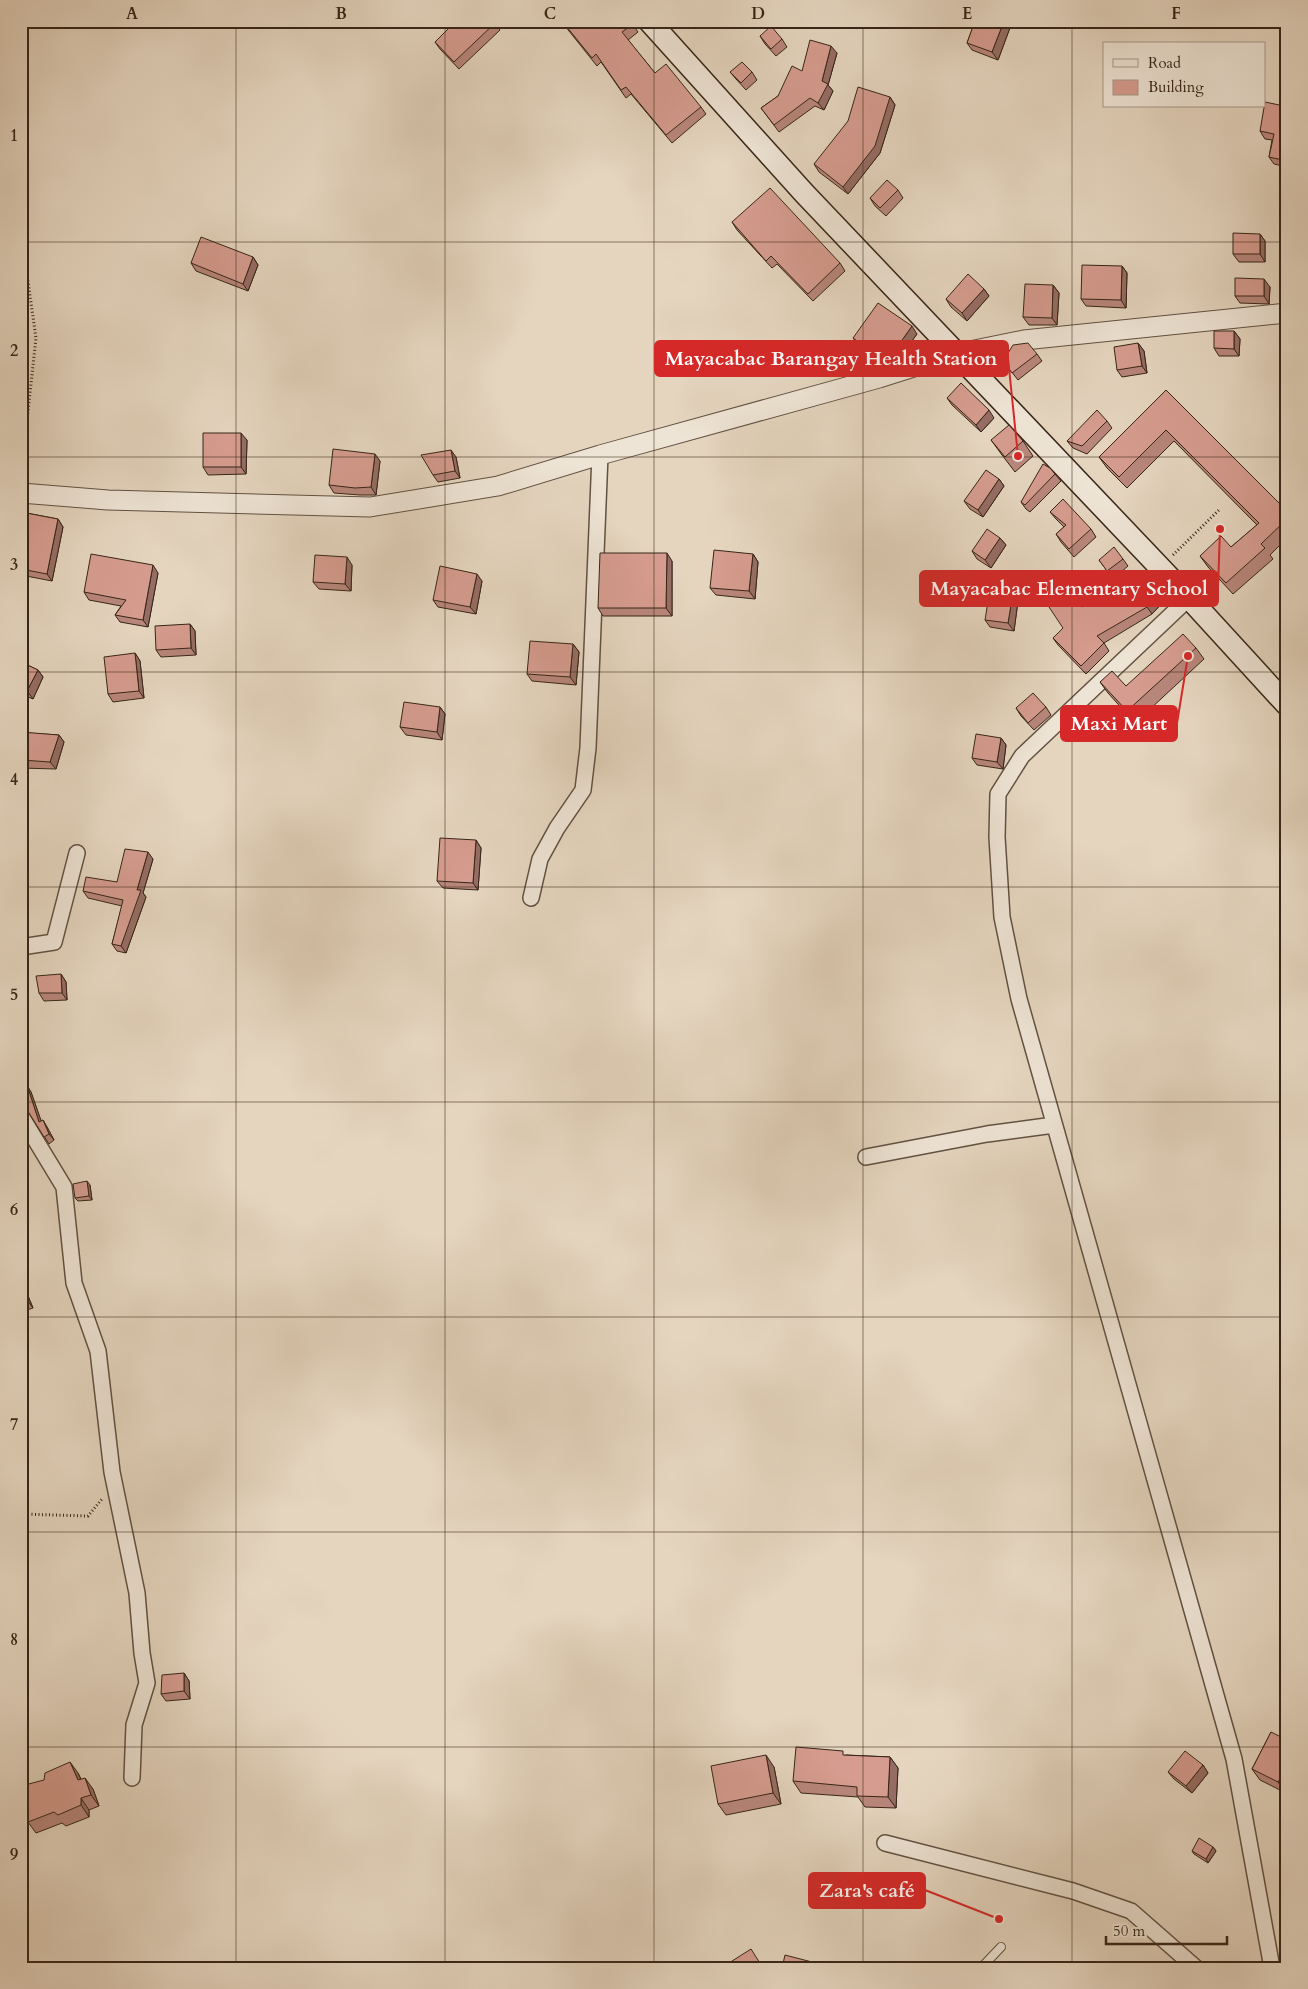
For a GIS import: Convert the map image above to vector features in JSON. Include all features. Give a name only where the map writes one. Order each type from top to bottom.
[{"type":"main road","points":[[649,21],[804,193],[1189,598],[1287,705]]},
{"type":"street","points":[[21,492],[108,500],[370,506],[498,486],[600,455],[879,378],[955,354],[1024,340],[1287,313]]},
{"type":"street","points":[[531,898],[540,859],[557,828],[583,790],[588,748],[600,455]]},
{"type":"street","points":[[1189,598],[1022,756],[998,794],[997,837],[1002,917],[1019,999],[1234,1759],[1272,1968]]},
{"type":"street","points":[[21,947],[54,942],[77,853]]},
{"type":"street","points":[[21,1116],[64,1186],[74,1284],[98,1351],[115,1483],[137,1593],[142,1652],[147,1683],[134,1725],[132,1778]]},
{"type":"street","points":[[866,1157],[987,1134],[1054,1125]]},
{"type":"street","points":[[885,1843],[1073,1891],[1131,1911],[1196,1968]]},
{"type":"lane","points":[[981,1968],[1001,1947]]},
{"type":"path","points":[[21,232],[36,338],[21,477]]},
{"type":"path","points":[[1160,568],[1219,510]]},
{"type":"path","points":[[21,1514],[88,1516],[115,1483]]},
{"type":"building","points":[[456,21],[493,21],[495,23],[454,62],[435,42]]},
{"type":"building","points":[[562,21],[630,21],[633,24],[622,32],[655,73],[666,64],[701,107],[666,135],[626,87],[621,90],[596,54],[592,58]]},
{"type":"building","points":[[975,21],[1004,21],[992,52],[967,43]]},
{"type":"building","points":[[771,26],[782,39],[771,49],[760,36]]},
{"type":"building","points":[[810,40],[831,46],[822,81],[828,84],[818,103],[810,98],[774,125],[761,108],[778,96],[792,66],[802,71]]},
{"type":"building","points":[[742,62],[752,72],[741,83],[730,72]]},
{"type":"building","points":[[858,87],[890,97],[875,146],[843,187],[814,164],[848,121]]},
{"type":"building","points":[[1287,91],[1287,161],[1269,157],[1274,134],[1260,131],[1266,102],[1284,106]]},
{"type":"building","points":[[887,180],[898,190],[880,208],[870,198]]},
{"type":"building","points":[[770,188],[840,263],[808,294],[771,256],[766,261],[732,222]]},
{"type":"building","points":[[1233,233],[1260,234],[1260,254],[1233,254]]},
{"type":"building","points":[[201,237],[253,257],[243,284],[191,263]]},
{"type":"building","points":[[1082,265],[1122,266],[1121,300],[1081,299]]},
{"type":"building","points":[[968,274],[984,289],[962,313],[946,299]]},
{"type":"building","points":[[1235,278],[1264,279],[1264,296],[1235,296]]},
{"type":"building","points":[[1025,284],[1053,285],[1052,318],[1023,317]]},
{"type":"building","points":[[878,303],[912,326],[893,353],[880,357],[853,338]]},
{"type":"building","points":[[1214,331],[1234,331],[1234,349],[1214,348]]},
{"type":"building","points":[[1028,343],[1037,354],[1012,373],[1003,361],[1013,345]]},
{"type":"building","points":[[1138,343],[1142,366],[1117,370],[1114,347]]},
{"type":"building","points":[[961,383],[989,410],[976,425],[947,398]]},
{"type":"building","points":[[1166,390],[1287,511],[1287,519],[1261,544],[1265,548],[1226,583],[1200,556],[1221,536],[1231,547],[1259,523],[1166,430],[1119,477],[1099,457]]},
{"type":"building","points":[[1097,410],[1107,421],[1082,446],[1067,441]]},
{"type":"building","points":[[1009,425],[1023,441],[1005,457],[991,440]]},
{"type":"building","points":[[203,433],[241,433],[241,467],[203,467]]},
{"type":"building","points":[[333,449],[375,454],[371,487],[355,488],[329,485]]},
{"type":"building","points":[[451,450],[455,471],[433,475],[421,455]]},
{"type":"building","points":[[1043,464],[1055,474],[1025,505],[1021,502]]},
{"type":"building","points":[[986,470],[999,479],[978,510],[964,501]]},
{"type":"building","points":[[1063,499],[1091,529],[1069,549],[1056,534],[1066,525],[1050,512]]},
{"type":"building","points":[[21,512],[58,519],[47,574],[21,569]]},
{"type":"building","points":[[987,529],[1000,538],[985,560],[972,551]]},
{"type":"building","points":[[1114,547],[1123,559],[1107,571],[1099,560]]},
{"type":"building","points":[[714,550],[753,554],[749,591],[710,588]]},
{"type":"building","points":[[600,553],[667,553],[666,608],[598,608]]},
{"type":"building","points":[[91,554],[153,565],[143,620],[115,615],[126,600],[84,592]]},
{"type":"building","points":[[315,555],[347,557],[345,584],[313,582]]},
{"type":"building","points":[[440,566],[477,574],[470,607],[433,600]]},
{"type":"building","points":[[1146,578],[1161,591],[1147,607],[1097,636],[1104,643],[1081,666],[1053,638],[1063,628],[1043,598],[1052,599],[1069,588],[1082,607],[1110,590],[1120,607]]},
{"type":"building","points":[[990,589],[1013,593],[1008,623],[985,620]]},
{"type":"building","points":[[190,624],[191,648],[156,650],[155,626]]},
{"type":"building","points":[[1183,634],[1196,648],[1127,711],[1100,682],[1112,671],[1126,686]]},
{"type":"building","points":[[530,641],[573,644],[570,677],[527,674]]},
{"type":"building","points":[[135,653],[139,691],[108,694],[104,657]]},
{"type":"building","points":[[21,662],[38,670],[27,691],[21,689]]},
{"type":"building","points":[[1033,693],[1046,707],[1028,723],[1016,708]]},
{"type":"building","points":[[404,702],[440,707],[437,732],[400,727]]},
{"type":"building","points":[[21,732],[59,735],[50,762],[21,760]]},
{"type":"building","points":[[976,734],[1001,738],[997,762],[972,758]]},
{"type":"building","points":[[440,838],[476,840],[473,883],[437,881]]},
{"type":"building","points":[[125,849],[148,852],[137,890],[141,890],[121,946],[112,944],[123,900],[83,891],[86,877],[117,882]]},
{"type":"building","points":[[61,974],[62,993],[39,993],[36,976]]},
{"type":"building","points":[[21,1078],[23,1088],[27,1085],[39,1122],[43,1120],[49,1134],[44,1137],[21,1103]]},
{"type":"building","points":[[87,1181],[89,1196],[75,1198],[73,1184]]},
{"type":"building","points":[[21,1288],[25,1297],[21,1298]]},
{"type":"building","points":[[184,1673],[184,1691],[161,1694],[162,1675]]},
{"type":"building","points":[[1271,1732],[1287,1740],[1287,1766],[1278,1782],[1252,1769]]},
{"type":"building","points":[[796,1747],[843,1751],[843,1755],[890,1757],[888,1797],[857,1796],[857,1787],[793,1781]]},
{"type":"building","points":[[1185,1751],[1203,1765],[1186,1786],[1168,1772]]},
{"type":"building","points":[[766,1755],[773,1793],[718,1804],[711,1766]]},
{"type":"building","points":[[70,1762],[78,1780],[85,1778],[91,1795],[81,1798],[81,1805],[58,1815],[54,1812],[28,1822],[21,1805],[21,1786],[44,1780],[45,1773]]},
{"type":"building","points":[[1199,1838],[1213,1847],[1206,1859],[1192,1851]]},
{"type":"building","points":[[751,1949],[763,1968],[721,1968]]},
{"type":"building","points":[[785,1955],[835,1968],[782,1968]]},
{"type":"place","name":"Mayacabac Barangay Health Station","points":[[1018,456]]},
{"type":"place","name":"Mayacabac Elementary School","points":[[1220,529]]},
{"type":"place","name":"Maxi Mart","points":[[1188,656]]},
{"type":"place","name":"Zara's café","points":[[999,1919]]}]
